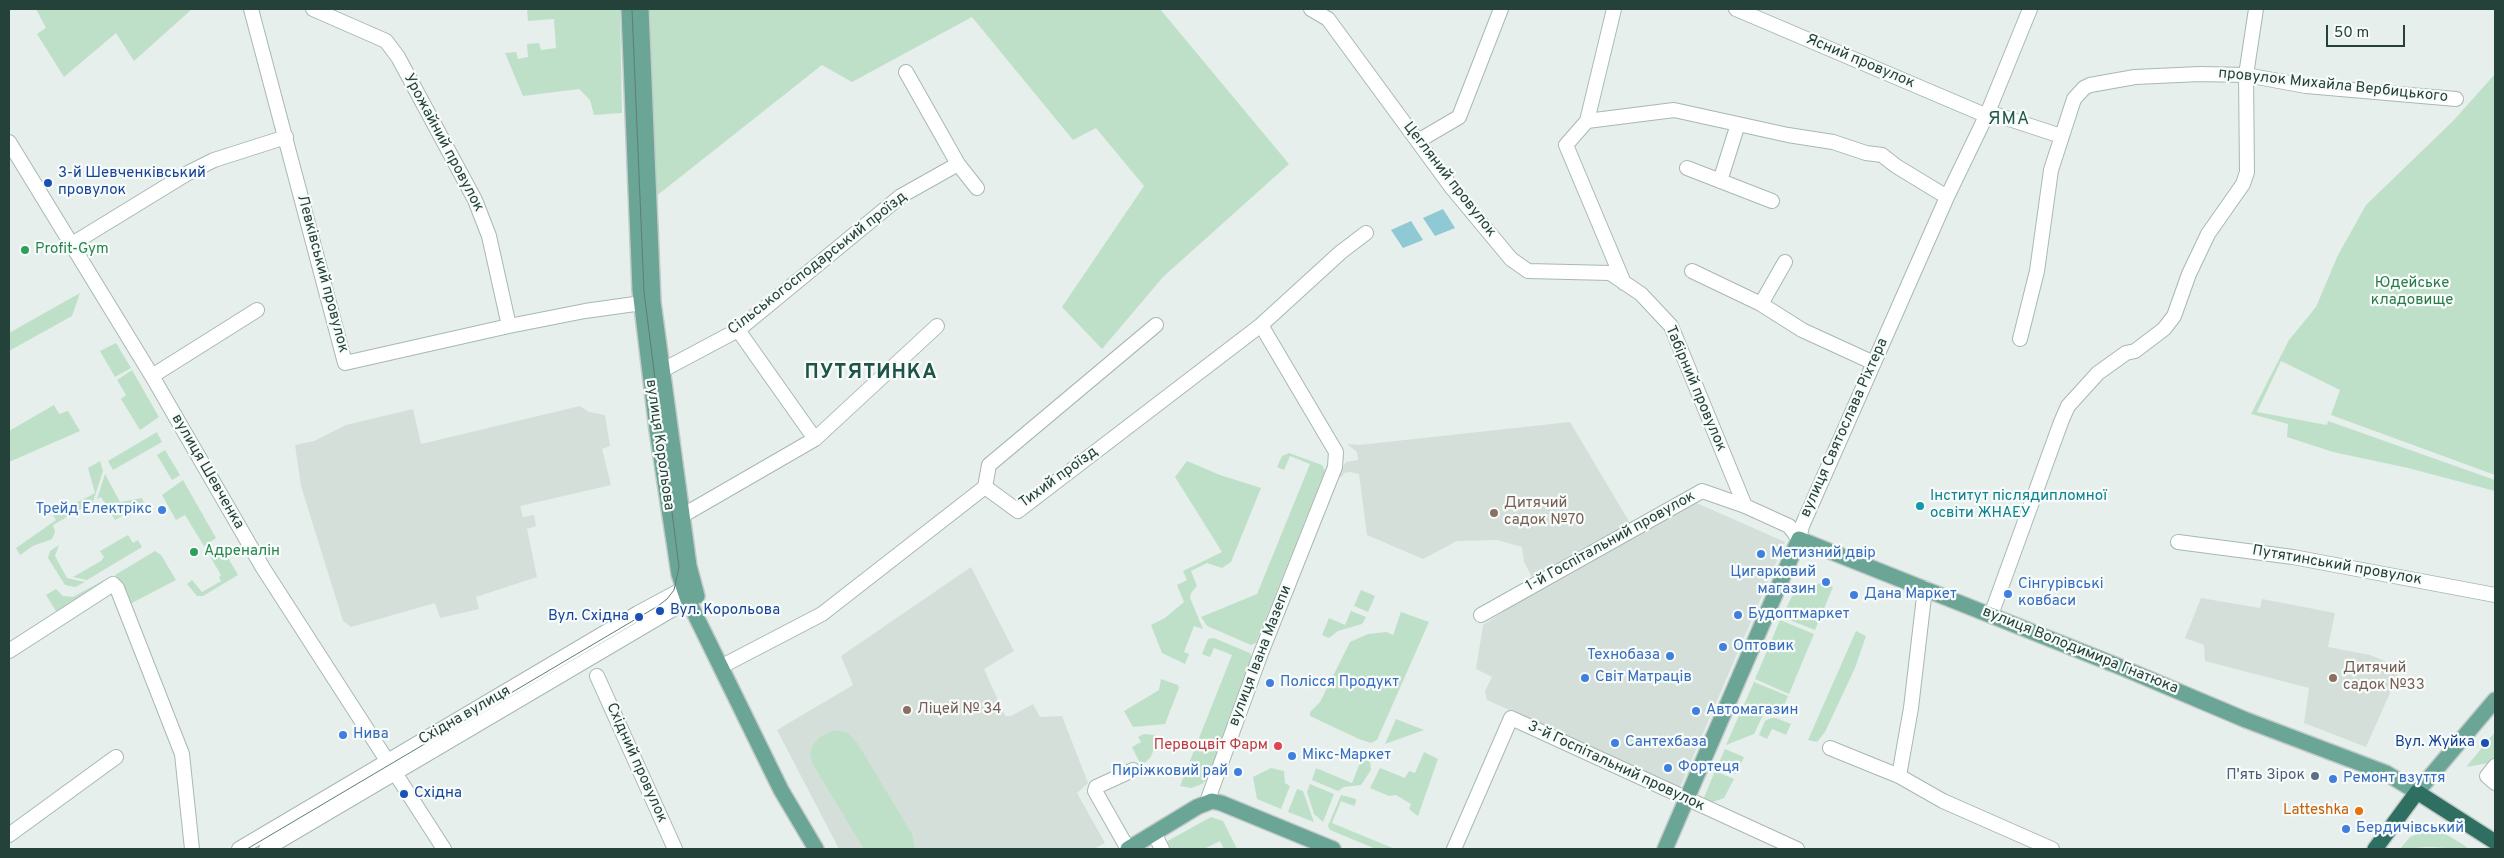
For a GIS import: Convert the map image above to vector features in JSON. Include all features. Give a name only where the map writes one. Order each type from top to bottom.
[{"type":"highway","points":[[2421,794],[2494,839]]},
{"type":"highway","points":[[2375,849],[2421,794]]},
{"type":"highway","points":[[2385,849],[2421,794]]},
{"type":"main road","name":"вулиця Корольова","points":[[628,9],[642,304],[656,372],[676,519],[690,592],[781,790],[816,849]]},
{"type":"main road","name":"вулиця Корольова","points":[[641,9],[656,372]]},
{"type":"main road","name":"вулиця Володимира Гнатюка","points":[[1799,539],[1925,588],[2246,720],[2386,773],[2421,794]]},
{"type":"main road","name":"вулиця Святослава Ріхтера","points":[[1665,849],[1799,539]]},
{"type":"main road","name":"вулиця Корольова","points":[[690,592],[728,663],[790,788],[825,849]]},
{"type":"main road","points":[[2421,794],[2495,700]]},
{"type":"main road","points":[[2421,794],[2495,711]]},
{"type":"main road","points":[[1128,849],[1207,802],[1221,803],[1332,849]]},
{"type":"street","name":"Левківський провулок","points":[[251,9],[345,363],[509,326],[585,311],[642,304]]},
{"type":"street","name":"Урожайний провулок","points":[[313,9],[386,41],[398,57],[475,200],[489,236],[509,326]]},
{"type":"street","name":"Цегляний провулок","points":[[1311,9],[1328,19],[1452,188],[1511,259],[1528,271],[1610,273],[1625,283]]},
{"type":"street","points":[[1418,141],[1459,117],[1501,9]]},
{"type":"street","name":"Табірний провулок","points":[[1614,9],[1587,121],[1566,145],[1625,283],[1641,294],[1671,326],[1745,506]]},
{"type":"street","name":"Ясний провулок","points":[[1736,9],[1987,114],[2061,136]]},
{"type":"street","name":"вулиця Святослава Ріхтера","points":[[1799,539],[1802,526],[1947,197],[1987,114],[2030,9]]},
{"type":"street","points":[[1991,615],[2068,406],[2098,373],[2164,329],[2174,316],[2189,274],[2208,234],[2243,184],[2247,172],[2246,75],[2256,9]]},
{"type":"street","points":[[906,72],[958,164],[977,188]]},
{"type":"street","name":"провулок Михайла Вербицького","points":[[2020,339],[2037,271],[2051,170],[2074,100],[2079,92],[2090,84],[2135,77],[2200,74],[2246,75],[2306,86],[2456,98]]},
{"type":"street","points":[[1587,121],[1674,110],[1833,142],[1866,153],[1882,155],[1896,166],[1947,197]]},
{"type":"street","points":[[1720,181],[1738,124]]},
{"type":"street","points":[[72,244],[188,173],[214,160],[286,136]]},
{"type":"street","name":"вулиця Шевченка","points":[[9,142],[152,376],[263,568],[444,849]]},
{"type":"street","name":"Сільськогосподарський проїзд","points":[[656,372],[738,330],[901,196],[958,164]]},
{"type":"street","points":[[1687,168],[1772,201]]},
{"type":"street","name":"Тихий проїзд","points":[[985,487],[1018,511],[1261,325],[1341,252],[1366,233]]},
{"type":"street","points":[[1761,304],[1785,262]]},
{"type":"street","points":[[1692,271],[1761,304],[1802,330],[1874,363]]},
{"type":"street","points":[[152,376],[257,310]]},
{"type":"street","points":[[728,663],[822,614],[985,487],[989,465],[1156,325]]},
{"type":"street","name":"вулиця Івана Мазепи","points":[[1207,802],[1261,653],[1335,467],[1336,452],[1261,325]]},
{"type":"street","points":[[676,519],[815,439],[937,326]]},
{"type":"street","points":[[738,330],[815,439]]},
{"type":"street","name":"1-й Госпітальний провулок","points":[[1480,615],[1702,491],[1745,506]]},
{"type":"street","name":"вулиця Володимира Гнатюка","points":[[1745,506],[1789,526],[1799,539]]},
{"type":"street","name":"Путятинський провулок","points":[[2178,542],[2293,558],[2495,595]]},
{"type":"street","points":[[9,651],[113,584],[127,610],[146,667],[182,754],[192,849]]},
{"type":"street","points":[[1899,776],[1911,708],[1925,588]]},
{"type":"street","name":"Східна вулиця","points":[[248,847],[391,767],[690,592]]},
{"type":"street","name":"Східний провулок","points":[[597,676],[676,849]]},
{"type":"street","name":"3-й Госпітальний провулок","points":[[1454,849],[1511,718],[1686,800],[1797,849]]},
{"type":"street","points":[[1830,748],[1899,776],[1943,801],[2052,849]]},
{"type":"street","points":[[9,835],[116,757]]},
{"type":"street","points":[[2495,766],[2487,776],[2495,783]]},
{"type":"street","name":"Східна вулиця","points":[[266,849],[391,767]]},
{"type":"street","points":[[1128,849],[1095,791],[1096,787],[1133,770]]},
{"type":"street","points":[[1154,833],[1162,849]]},
{"type":"shaded area","points":[[580,406],[589,412],[605,415],[610,446],[602,449],[611,485],[520,506],[523,517],[534,515],[536,526],[527,529],[537,577],[476,597],[479,609],[440,618],[435,603],[351,627],[343,621],[301,486],[295,445],[314,441],[346,425],[413,409],[421,444]]},
{"type":"shaded area","name":"Дитячий садок №70","points":[[1570,422],[1630,523],[1535,583],[1524,562],[1522,547],[1497,540],[1457,541],[1423,559],[1367,535],[1359,474],[1350,472],[1344,473],[1342,477],[1337,476],[1346,462],[1358,460],[1357,452],[1347,444],[1359,445]]},
{"type":"shaded area","points":[[1692,501],[1785,542],[1680,787],[1487,700],[1485,691],[1492,677],[1476,669],[1483,625],[1586,558]]},
{"type":"shaded area","name":"Ліцей № 34","points":[[971,567],[1014,651],[984,669],[1005,716],[1011,716],[1033,704],[1040,717],[1062,716],[1088,783],[1077,793],[1105,843],[1094,849],[839,849],[777,730],[853,685],[841,656]]},
{"type":"shaded area","name":"Дитячий садок №33","points":[[2201,598],[2260,608],[2262,599],[2335,613],[2328,647],[2370,655],[2401,668],[2366,747],[2304,723],[2309,688],[2205,661],[2204,645],[2185,638]]},
{"type":"green space","points":[[36,9],[192,9],[134,61],[116,33],[64,77],[37,34],[46,28]]},
{"type":"green space","points":[[527,9],[620,9],[622,113],[594,115],[590,100],[579,89],[523,96],[505,53],[516,52],[518,59],[528,57],[527,44],[539,43],[541,50],[556,48],[554,19],[528,21]]},
{"type":"green space","points":[[650,9],[1160,9],[1289,164],[1163,277],[1102,349],[1062,307],[1144,186],[1096,128],[1073,140],[972,17],[852,82],[822,65],[655,197]]},
{"type":"green space","name":"Юдейське кладовище","points":[[2495,74],[2495,475],[2331,415],[2340,390],[2281,361],[2257,412],[2327,425],[2328,421],[2495,480],[2495,491],[2408,468],[2333,452],[2287,437],[2288,424],[2251,414],[2289,340],[2316,307],[2338,255],[2366,205],[2454,120]]},
{"type":"green space","points":[[80,293],[72,316],[9,351],[9,333]]},
{"type":"green space","points":[[116,343],[131,368],[115,377],[100,351]]},
{"type":"green space","points":[[132,370],[159,417],[140,430],[121,399],[126,395],[117,380]]},
{"type":"green space","points":[[54,405],[59,414],[68,411],[80,431],[9,462],[9,431]]},
{"type":"green space","points":[[157,432],[162,442],[113,470],[108,461]]},
{"type":"green space","points":[[165,450],[180,475],[172,480],[157,455]]},
{"type":"green space","points":[[1289,453],[1322,465],[1325,471],[1256,643],[1251,645],[1207,626],[1201,617],[1257,594],[1310,464],[1290,456],[1284,470],[1277,467],[1282,456]]},
{"type":"green space","points":[[100,461],[103,471],[93,502],[53,525],[55,532],[52,539],[33,546],[20,555],[16,548],[56,520],[53,515],[95,493],[88,468]]},
{"type":"green space","points":[[1187,461],[1220,475],[1261,488],[1231,562],[1222,568],[1207,563],[1191,571],[1197,586],[1191,593],[1190,598],[1203,629],[1194,626],[1184,652],[1189,654],[1185,664],[1162,653],[1151,625],[1165,618],[1184,602],[1177,585],[1187,580],[1183,571],[1222,552],[1175,477]]},
{"type":"green space","points":[[105,474],[120,502],[142,498],[144,503],[115,520],[101,497],[97,499]]},
{"type":"green space","points":[[183,480],[216,538],[204,546],[185,515],[176,520],[162,495]]},
{"type":"green space","points":[[128,535],[133,543],[138,540],[142,547],[87,580],[73,577],[101,561],[104,557],[100,551]]},
{"type":"green space","points":[[59,545],[55,556],[67,578],[85,582],[75,587],[65,585],[48,558],[50,551]]},
{"type":"green space","points":[[221,546],[238,575],[203,596],[197,596],[187,584],[192,580],[202,592],[221,581],[219,577],[221,575],[208,553]]},
{"type":"green space","points":[[155,551],[161,555],[176,580],[130,604],[115,575]]},
{"type":"green space","points":[[104,580],[107,581],[59,616],[46,595],[56,589],[63,596],[73,597]]},
{"type":"green space","points":[[1820,583],[1833,587],[1815,630],[1782,617],[1792,596]]},
{"type":"green space","points":[[1361,590],[1375,596],[1368,612],[1354,606]]},
{"type":"green space","points":[[1351,611],[1366,617],[1362,624],[1338,631],[1329,638],[1322,635],[1329,618],[1345,625]]},
{"type":"green space","points":[[1401,612],[1429,622],[1377,740],[1371,743],[1359,739],[1310,716],[1310,712],[1320,702],[1350,642],[1368,634],[1386,632],[1393,635]]},
{"type":"green space","points":[[1780,620],[1814,634],[1789,694],[1755,679]]},
{"type":"green space","points":[[1856,631],[1866,636],[1855,668],[1825,732],[1817,742],[1808,740]]},
{"type":"green space","points":[[1214,638],[1250,653],[1252,658],[1208,779],[1202,784],[1191,788],[1180,786],[1232,655],[1214,648],[1210,657],[1202,654],[1208,639]]},
{"type":"green space","points":[[1161,679],[1178,685],[1179,688],[1165,724],[1133,727],[1124,711],[1159,690]]},
{"type":"green space","points":[[1754,682],[1788,696],[1780,714],[1766,709],[1754,734],[1726,745]]},
{"type":"green space","points":[[1771,718],[1791,724],[1786,735],[1772,729],[1767,739],[1759,735],[1765,721]]},
{"type":"green space","points":[[1396,719],[1424,730],[1385,744]]},
{"type":"green space","points":[[834,730],[848,733],[858,744],[912,834],[915,849],[864,849],[812,763],[810,753],[813,745],[819,738]]},
{"type":"green space","points":[[2495,732],[2495,762],[2466,767]]},
{"type":"green space","points":[[1144,734],[1154,735],[1158,741],[1150,758],[1143,764],[1140,763],[1132,747],[1141,742],[1138,737]]},
{"type":"green space","points":[[1725,749],[1744,757],[1736,774],[1717,767]]},
{"type":"green space","points":[[1349,752],[1370,762],[1371,770],[1361,785],[1344,787],[1338,791],[1312,780],[1316,768],[1352,783],[1360,763],[1348,757]]},
{"type":"green space","points":[[1424,752],[1438,759],[1418,816],[1409,809],[1411,804],[1396,795],[1389,796],[1370,788],[1380,768],[1405,778],[1409,771],[1415,773]]},
{"type":"green space","points":[[1271,768],[1284,771],[1285,783],[1290,786],[1281,809],[1257,799],[1253,777]]},
{"type":"green space","points":[[1715,771],[1734,779],[1724,798],[1710,803],[1703,800]]},
{"type":"green space","points":[[1310,784],[1334,794],[1323,822],[1314,814],[1307,792]]},
{"type":"green space","points":[[1297,789],[1303,791],[1314,822],[1288,812]]},
{"type":"green space","points":[[1341,795],[1356,799],[1356,802],[1354,806],[1341,801],[1332,823],[1395,849],[1376,849],[1330,830],[1328,826]]},
{"type":"green space","points":[[1211,817],[1223,821],[1237,849],[1224,849],[1220,841],[1204,849],[1166,849],[1164,843]]},
{"type":"green space","points":[[2424,831],[2444,833],[2467,847],[2465,849],[2429,847],[2400,849],[2410,837]]},
{"type":"water","points":[[1443,209],[1455,228],[1435,236],[1423,218]]},
{"type":"water","points":[[1411,221],[1423,240],[1403,248],[1391,230]]},
{"type":"tram line","points":[[247,849],[658,606],[674,590],[679,567],[644,292],[632,9]]},
{"type":"place","name":"3-й Шевченківський провулок","points":[[48,183]]},
{"type":"place","name":"Profit-Gym","points":[[25,250]]},
{"type":"place","name":"Інститут післядипломної освіти ЖНАЕУ","points":[[1920,506]]},
{"type":"place","name":"Трейд Електрікс","points":[[162,510]]},
{"type":"place","name":"Дитячий садок №70","points":[[1494,513]]},
{"type":"place","name":"Адреналін","points":[[194,552]]},
{"type":"place","name":"Метизний двір","points":[[1761,554]]},
{"type":"place","name":"Цигарковий магазин","points":[[1826,582]]},
{"type":"place","name":"Сінгурівські ковбаси","points":[[2008,594]]},
{"type":"place","name":"Дана Маркет","points":[[1854,595]]},
{"type":"place","name":"Вул. Корольова","points":[[660,611]]},
{"type":"place","name":"Будоптмаркет","points":[[1738,615]]},
{"type":"place","name":"Вул. Східна","points":[[639,617]]},
{"type":"place","name":"Оптовик","points":[[1723,647]]},
{"type":"place","name":"Технобаза","points":[[1670,656]]},
{"type":"place","name":"Світ Матраців","points":[[1585,678]]},
{"type":"place","name":"Дитячий садок №33","points":[[2333,678]]},
{"type":"place","name":"Полісся Продукт","points":[[1270,683]]},
{"type":"place","name":"Ліцей № 34","points":[[907,710]]},
{"type":"place","name":"Автомагазин","points":[[1696,711]]},
{"type":"place","name":"Нива","points":[[343,735]]},
{"type":"place","name":"Сантехбаза","points":[[1615,743]]},
{"type":"place","name":"Вул. Жуйка","points":[[2485,743]]},
{"type":"place","name":"Первоцвіт Фарм","points":[[1278,746]]},
{"type":"place","name":"Мікс-Маркет","points":[[1292,756]]},
{"type":"place","name":"Фортеця","points":[[1668,768]]},
{"type":"place","name":"Пиріжковий рай","points":[[1238,772]]},
{"type":"place","name":"П'ять Зірок","points":[[2315,776]]},
{"type":"place","name":"Ремонт взуття","points":[[2333,779]]},
{"type":"place","name":"Східна","points":[[404,794]]},
{"type":"place","name":"Latteshka","points":[[2359,811]]},
{"type":"place","name":"Бердичівський","points":[[2346,829]]},
{"type":"district","name":"ЯМА","points":[[2009,120]]},
{"type":"district","name":"ПУТЯТИНКА","points":[[871,374]]}]
